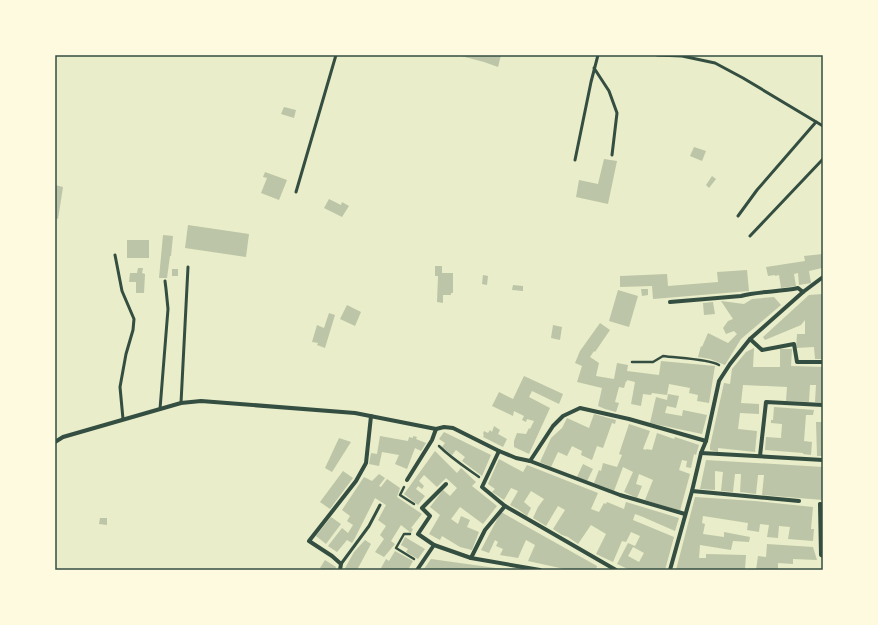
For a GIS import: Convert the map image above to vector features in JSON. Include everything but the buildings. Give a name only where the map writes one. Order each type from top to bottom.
[{"type":"street","points":[[670,570],[701,453],[706,441],[719,381],[750,339],[803,292],[823,277]]},
{"type":"street","points":[[670,302],[741,296],[798,288],[803,292]]},
{"type":"street","points":[[750,339],[762,350],[794,344],[797,362],[823,362]]},
{"type":"street","points":[[55,442],[63,437],[123,419],[181,403],[201,401],[355,413],[436,429],[444,427],[453,428],[516,458],[530,461],[620,495],[685,514]]},
{"type":"street","points":[[760,456],[766,402],[823,405]]},
{"type":"street","points":[[530,461],[553,426],[563,416],[580,408],[629,419],[706,441]]},
{"type":"street","points":[[340,570],[341,564],[332,556],[309,541],[356,481],[366,463],[371,416]]},
{"type":"street","points":[[407,480],[432,440],[436,429]]},
{"type":"street","points":[[499,451],[482,487],[505,506],[612,570]]},
{"type":"street","points":[[701,453],[823,460]]},
{"type":"street","points":[[446,484],[422,508],[430,516],[418,534],[434,545],[471,558],[540,570]]},
{"type":"street","points":[[692,491],[799,501]]},
{"type":"street","points":[[822,504],[823,556]]},
{"type":"street","points":[[471,558],[485,530],[505,506]]},
{"type":"street","points":[[417,570],[434,545]]},
{"type":"lane","points":[[296,192],[336,55]]},
{"type":"lane","points":[[575,160],[598,55]]},
{"type":"lane","points":[[657,55],[682,56],[715,64],[743,78],[823,126]]},
{"type":"lane","points":[[594,68],[609,92],[617,113],[612,155]]},
{"type":"lane","points":[[738,216],[757,190],[816,122]]},
{"type":"lane","points":[[750,236],[823,159]]},
{"type":"lane","points":[[115,255],[122,291],[134,318],[133,330],[126,354],[120,387],[123,419]]},
{"type":"lane","points":[[181,403],[188,267]]},
{"type":"lane","points":[[160,409],[168,309],[165,281]]},
{"type":"lane","points":[[341,564],[369,526],[380,505]]},
{"type":"path","points":[[632,362],[654,362],[663,356],[699,360],[716,364],[726,370]]},
{"type":"path","points":[[432,440],[452,458],[484,482]]},
{"type":"path","points":[[407,480],[400,495],[422,508]]},
{"type":"path","points":[[418,534],[404,534],[396,548],[421,564]]}]
